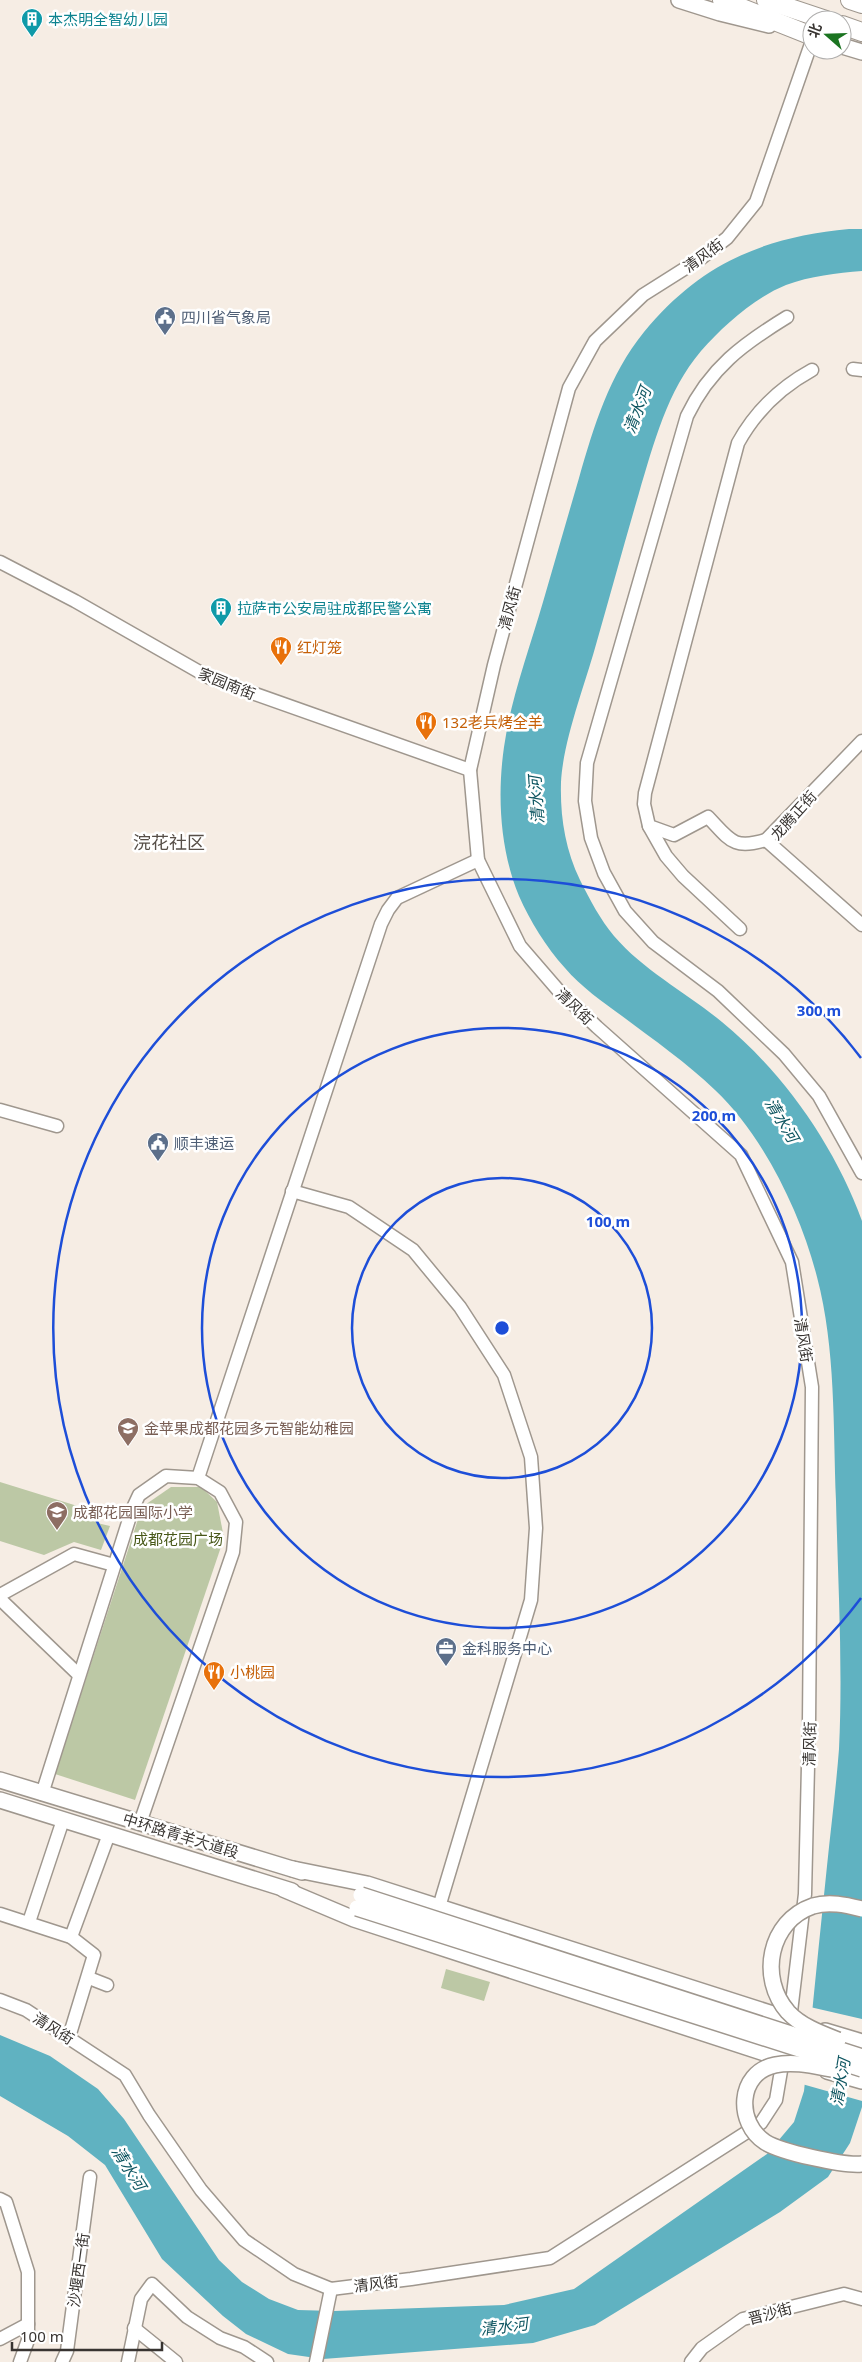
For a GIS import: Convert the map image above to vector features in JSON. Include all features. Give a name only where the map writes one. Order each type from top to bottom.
[{"type":"highway","points":[[722,0],[802,32]]},
{"type":"highway","points":[[766,0],[802,12]]},
{"type":"highway","points":[[850,0],[862,4]]},
{"type":"main road","points":[[679,0],[720,13],[802,34]]},
{"type":"main road","name":"中环路青羊大道段","points":[[0,1780],[293,1869],[359,1902]]},
{"type":"main road","name":"中环路青羊大道段","points":[[0,1800],[283,1889],[359,1902]]},
{"type":"main road","points":[[293,1869],[367,1884],[862,2042]]},
{"type":"main road","points":[[283,1889],[354,1919],[790,2061],[862,2081]]},
{"type":"main road","points":[[359,1902],[862,2057]]},
{"type":"main road","points":[[359,1902],[862,2069]]},
{"type":"main road","points":[[862,1909],[830,1904],[814,1906],[804,1910],[782,1929],[777,1937],[771,1956],[770,1969],[774,1988],[788,2012],[807,2027],[862,2050]]},
{"type":"main road","points":[[862,2074],[796,2063],[773,2065],[750,2081],[744,2102],[745,2114],[750,2126],[755,2134],[766,2143],[840,2163],[862,2164]]},
{"type":"street","name":"清风街","points":[[790,2020],[805,1894],[809,1723],[812,1386],[792,1262],[741,1155],[597,1027],[558,990],[520,946],[478,860],[470,770],[494,665],[569,388],[595,341],[643,295],[700,259],[727,238],[756,202],[805,60]]},
{"type":"street","points":[[787,317],[748,342],[728,359],[697,395],[687,416],[587,763],[585,801],[597,858],[633,922],[653,942],[718,991],[784,1054],[819,1096],[862,1173]]},
{"type":"street","points":[[740,929],[683,876],[666,856],[650,826],[644,804],[648,777],[738,443],[745,430],[768,402],[812,370]]},
{"type":"street","name":"家园南街","points":[[0,562],[210,678],[470,770]]},
{"type":"street","name":"龙腾正街","points":[[862,741],[766,840],[862,925]]},
{"type":"street","points":[[666,856],[668,842],[674,835],[708,817],[735,843],[743,846],[766,840]]},
{"type":"street","points":[[650,826],[674,835]]},
{"type":"street","points":[[198,1478],[292,1190],[378,933],[388,910],[397,898],[478,860]]},
{"type":"street","points":[[0,1110],[57,1126]]},
{"type":"street","points":[[292,1190],[349,1207],[414,1250],[460,1307],[504,1375],[531,1457],[536,1528],[531,1600],[439,1907]]},
{"type":"street","points":[[42,1794],[132,1510],[139,1496],[166,1476],[198,1478],[220,1492],[236,1522],[233,1552],[140,1823]]},
{"type":"street","points":[[0,1595],[74,1554],[114,1565]]},
{"type":"street","points":[[0,1599],[79,1675]]},
{"type":"street","points":[[30,1922],[63,1820]]},
{"type":"street","points":[[71,1937],[109,1834]]},
{"type":"street","points":[[0,1914],[30,1922],[71,1937],[94,1954],[89,1978],[69,2037]]},
{"type":"street","points":[[89,1978],[107,1985]]},
{"type":"street","name":"清风街","points":[[0,2000],[26,2010],[125,2075],[149,2115],[201,2190],[244,2240],[294,2274],[330,2289],[550,2258],[761,2123],[776,2100],[790,2061]]},
{"type":"street","name":"沙堰西一街","points":[[62,2362],[66,2352],[90,2177]]},
{"type":"street","points":[[0,2199],[6,2202],[10,2212],[28,2272],[28,2340],[20,2362]]},
{"type":"street","points":[[0,2222],[10,2212]]},
{"type":"street","points":[[130,2361],[134,2328],[141,2299],[152,2284],[187,2317],[220,2338],[244,2347],[267,2362]]},
{"type":"street","points":[[316,2362],[330,2289]]},
{"type":"street","name":"晋沙街","points":[[691,2362],[702,2348],[743,2319],[844,2294],[862,2298]]},
{"type":"street","points":[[0,2339],[28,2324]]},
{"type":"street","points":[[134,2328],[176,2362]]},
{"type":"green space","name":"成都花园国际小学","points":[[0,1482],[100,1513],[97,1523],[110,1526],[101,1550],[74,1542],[44,1555],[0,1541]]},
{"type":"green space","name":"成都花园广场","points":[[171,1487],[201,1487],[217,1502],[224,1538],[135,1800],[55,1774],[142,1507]]},
{"type":"green space","points":[[446,1969],[490,1982],[484,2001],[441,1988]]},
{"type":"water","name":"清水河","points":[[849,229],[862,229],[862,271],[804,279],[786,285],[762,297],[729,323],[701,351],[689,367],[670,400],[650,455],[575,715],[563,766],[561,795],[564,832],[575,868],[604,923],[626,949],[652,971],[722,1022],[766,1064],[786,1087],[822,1138],[851,1193],[862,1221],[862,2107],[850,2143],[828,2177],[780,2212],[595,2325],[533,2343],[323,2359],[288,2354],[246,2334],[223,2316],[162,2259],[105,2165],[68,2136],[0,2096],[0,2035],[50,2056],[98,2089],[124,2119],[219,2260],[242,2282],[269,2299],[298,2310],[334,2311],[504,2305],[574,2289],[767,2154],[794,2122],[804,2091],[839,1749],[840,1718],[840,1625],[831,1360],[828,1332],[817,1277],[801,1228],[778,1177],[749,1129],[733,1108],[693,1070],[578,982],[558,960],[539,934],[519,896],[508,860],[502,823],[501,784],[504,747],[516,692],[585,459],[597,420],[612,383],[632,348],[665,308],[688,288],[735,258],[761,247],[789,239]]},
{"type":"pier","points":[[810,2007],[862,2019],[862,2101],[802,2084]]},
{"type":"place","name":"本杰明全智幼儿园","points":[[32,38]]},
{"type":"place","name":"四川省气象局","points":[[165,336]]},
{"type":"place","name":"拉萨市公安局驻成都民警公寓","points":[[221,627]]},
{"type":"place","name":"红灯笼","points":[[281,666]]},
{"type":"place","name":"132老兵烤全羊","points":[[426,741]]},
{"type":"place","name":"顺丰速运","points":[[158,1162]]},
{"type":"place","name":"金苹果成都花园多元智能幼稚园","points":[[128,1447]]},
{"type":"place","name":"成都花园国际小学","points":[[57,1531]]},
{"type":"place","name":"金科服务中心","points":[[446,1667]]},
{"type":"place","name":"小桃园","points":[[214,1691]]},
{"type":"district","name":"浣花社区","points":[[169,842]]}]
